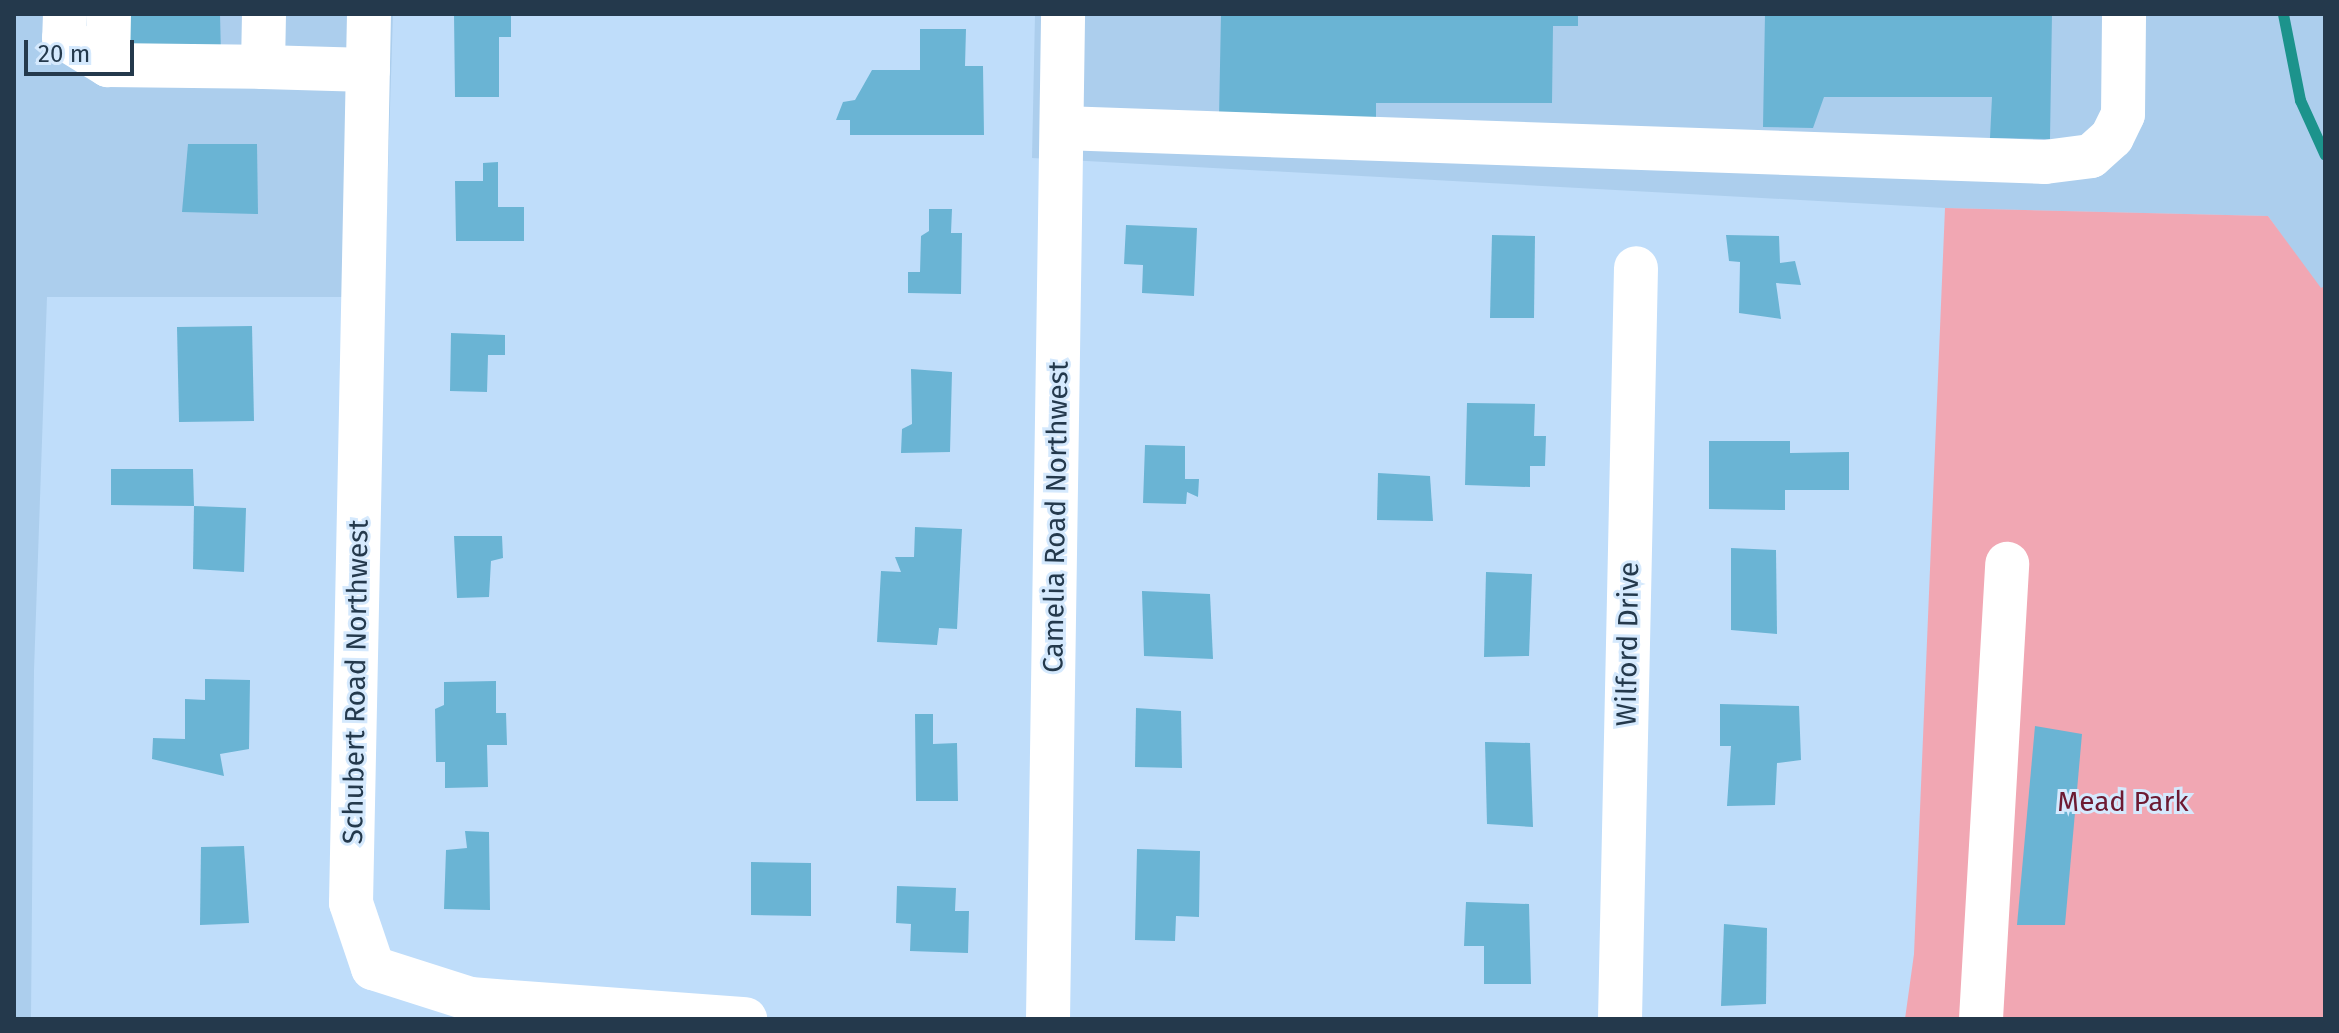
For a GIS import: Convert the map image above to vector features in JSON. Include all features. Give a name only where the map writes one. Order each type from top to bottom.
[{"type":"street","points":[[65,14],[64,38],[108,65],[368,70]]},
{"type":"street","points":[[108,65],[109,14]]},
{"type":"street","points":[[263,67],[264,14]]},
{"type":"street","name":"Schubert Road Northwest","points":[[369,14],[351,903],[373,968],[470,999],[745,1019]]},
{"type":"street","name":"Camelia Road Northwest","points":[[1048,1019],[1063,14]]},
{"type":"street","points":[[1062,128],[2045,162],[2091,156],[2112,137],[2123,114],[2124,14]]},
{"type":"street","name":"Wilford Drive","points":[[1620,1019],[1636,268]]},
{"type":"street","points":[[1981,1019],[2007,564]]},
{"type":"shaded area","points":[[14,14],[393,14],[384,297],[47,297],[34,671],[31,1019],[14,1019]]},
{"type":"shaded area","points":[[1035,14],[2325,14],[2325,296],[2268,216],[1945,208],[1032,158]]},
{"type":"green space","name":"Mead Park","points":[[1945,208],[2268,216],[2321,288],[2325,286],[2325,1019],[1905,1019],[1914,954]]},
{"type":"building","points":[[129,14],[220,14],[221,55],[130,57]]},
{"type":"building","points":[[454,14],[511,14],[511,37],[499,37],[499,97],[455,97]]},
{"type":"building","points":[[1221,14],[1578,14],[1578,26],[1553,26],[1552,103],[1376,103],[1376,118],[1219,117]]},
{"type":"building","points":[[1765,14],[2052,14],[2050,139],[1990,138],[1992,97],[1824,97],[1813,128],[1763,127]]},
{"type":"building","points":[[920,29],[966,29],[965,66],[983,66],[984,135],[850,135],[850,120],[836,120],[843,102],[855,100],[872,70],[920,70]]},
{"type":"building","points":[[188,144],[257,144],[258,214],[182,212]]},
{"type":"building","points":[[498,162],[498,207],[524,207],[524,241],[456,241],[455,181],[483,181],[483,163]]},
{"type":"building","points":[[929,209],[952,209],[951,233],[962,233],[961,294],[908,293],[908,272],[920,272],[921,236],[929,231]]},
{"type":"building","points":[[1126,225],[1197,228],[1194,296],[1142,293],[1143,265],[1124,264]]},
{"type":"building","points":[[1492,235],[1535,236],[1534,318],[1490,318]]},
{"type":"building","points":[[1726,235],[1779,236],[1780,263],[1795,261],[1801,285],[1776,283],[1781,319],[1739,313],[1740,262],[1729,261]]},
{"type":"building","points":[[252,326],[254,421],[179,422],[177,327]]},
{"type":"building","points":[[451,333],[505,335],[505,355],[488,355],[487,392],[450,391]]},
{"type":"building","points":[[911,369],[952,372],[950,452],[901,453],[902,429],[912,424]]},
{"type":"building","points":[[1467,403],[1535,404],[1534,436],[1546,436],[1545,466],[1530,466],[1530,487],[1465,485]]},
{"type":"building","points":[[1709,441],[1790,441],[1790,453],[1849,452],[1849,490],[1785,490],[1785,510],[1709,509]]},
{"type":"building","points":[[1145,445],[1185,446],[1185,479],[1199,479],[1198,497],[1187,492],[1186,504],[1143,503]]},
{"type":"building","points":[[111,469],[193,469],[194,506],[111,505]]},
{"type":"building","points":[[1378,473],[1430,476],[1433,521],[1377,520]]},
{"type":"building","points":[[194,506],[246,508],[244,572],[193,569]]},
{"type":"building","points":[[915,527],[962,529],[957,629],[939,628],[937,645],[877,642],[881,571],[901,572],[895,557],[914,557]]},
{"type":"building","points":[[454,536],[502,536],[503,558],[491,561],[489,597],[457,598]]},
{"type":"building","points":[[1731,548],[1776,550],[1777,634],[1731,630]]},
{"type":"building","points":[[1486,572],[1532,574],[1529,656],[1484,657]]},
{"type":"building","points":[[1142,591],[1210,594],[1213,659],[1144,656]]},
{"type":"building","points":[[205,679],[250,680],[249,749],[220,754],[224,776],[152,759],[153,738],[185,739],[185,699],[205,700]]},
{"type":"building","points":[[496,681],[496,713],[506,713],[507,745],[487,745],[488,787],[445,788],[445,762],[436,762],[435,709],[444,705],[444,682]]},
{"type":"building","points":[[1720,704],[1799,706],[1801,760],[1777,763],[1775,805],[1727,806],[1731,746],[1720,746]]},
{"type":"building","points":[[1136,708],[1181,711],[1182,768],[1135,767]]},
{"type":"building","points":[[915,714],[933,714],[933,744],[957,743],[958,801],[916,801]]},
{"type":"building","points":[[2035,726],[2082,734],[2065,925],[2017,925]]},
{"type":"building","points":[[1485,742],[1530,743],[1533,827],[1487,824]]},
{"type":"building","points":[[465,831],[489,832],[490,910],[444,909],[446,850],[467,848]]},
{"type":"building","points":[[244,846],[249,923],[200,925],[201,847]]},
{"type":"building","points":[[1137,849],[1200,851],[1199,917],[1176,916],[1175,941],[1135,940]]},
{"type":"building","points":[[751,862],[811,863],[811,916],[751,915]]},
{"type":"building","points":[[897,886],[956,888],[955,911],[969,911],[968,953],[910,951],[911,924],[896,923]]},
{"type":"building","points":[[1466,902],[1529,904],[1531,984],[1484,984],[1484,946],[1464,946]]},
{"type":"building","points":[[1724,924],[1767,928],[1766,1004],[1721,1006]]},
{"type":"waterway","points":[[2283,14],[2300,100],[2325,155]]}]
